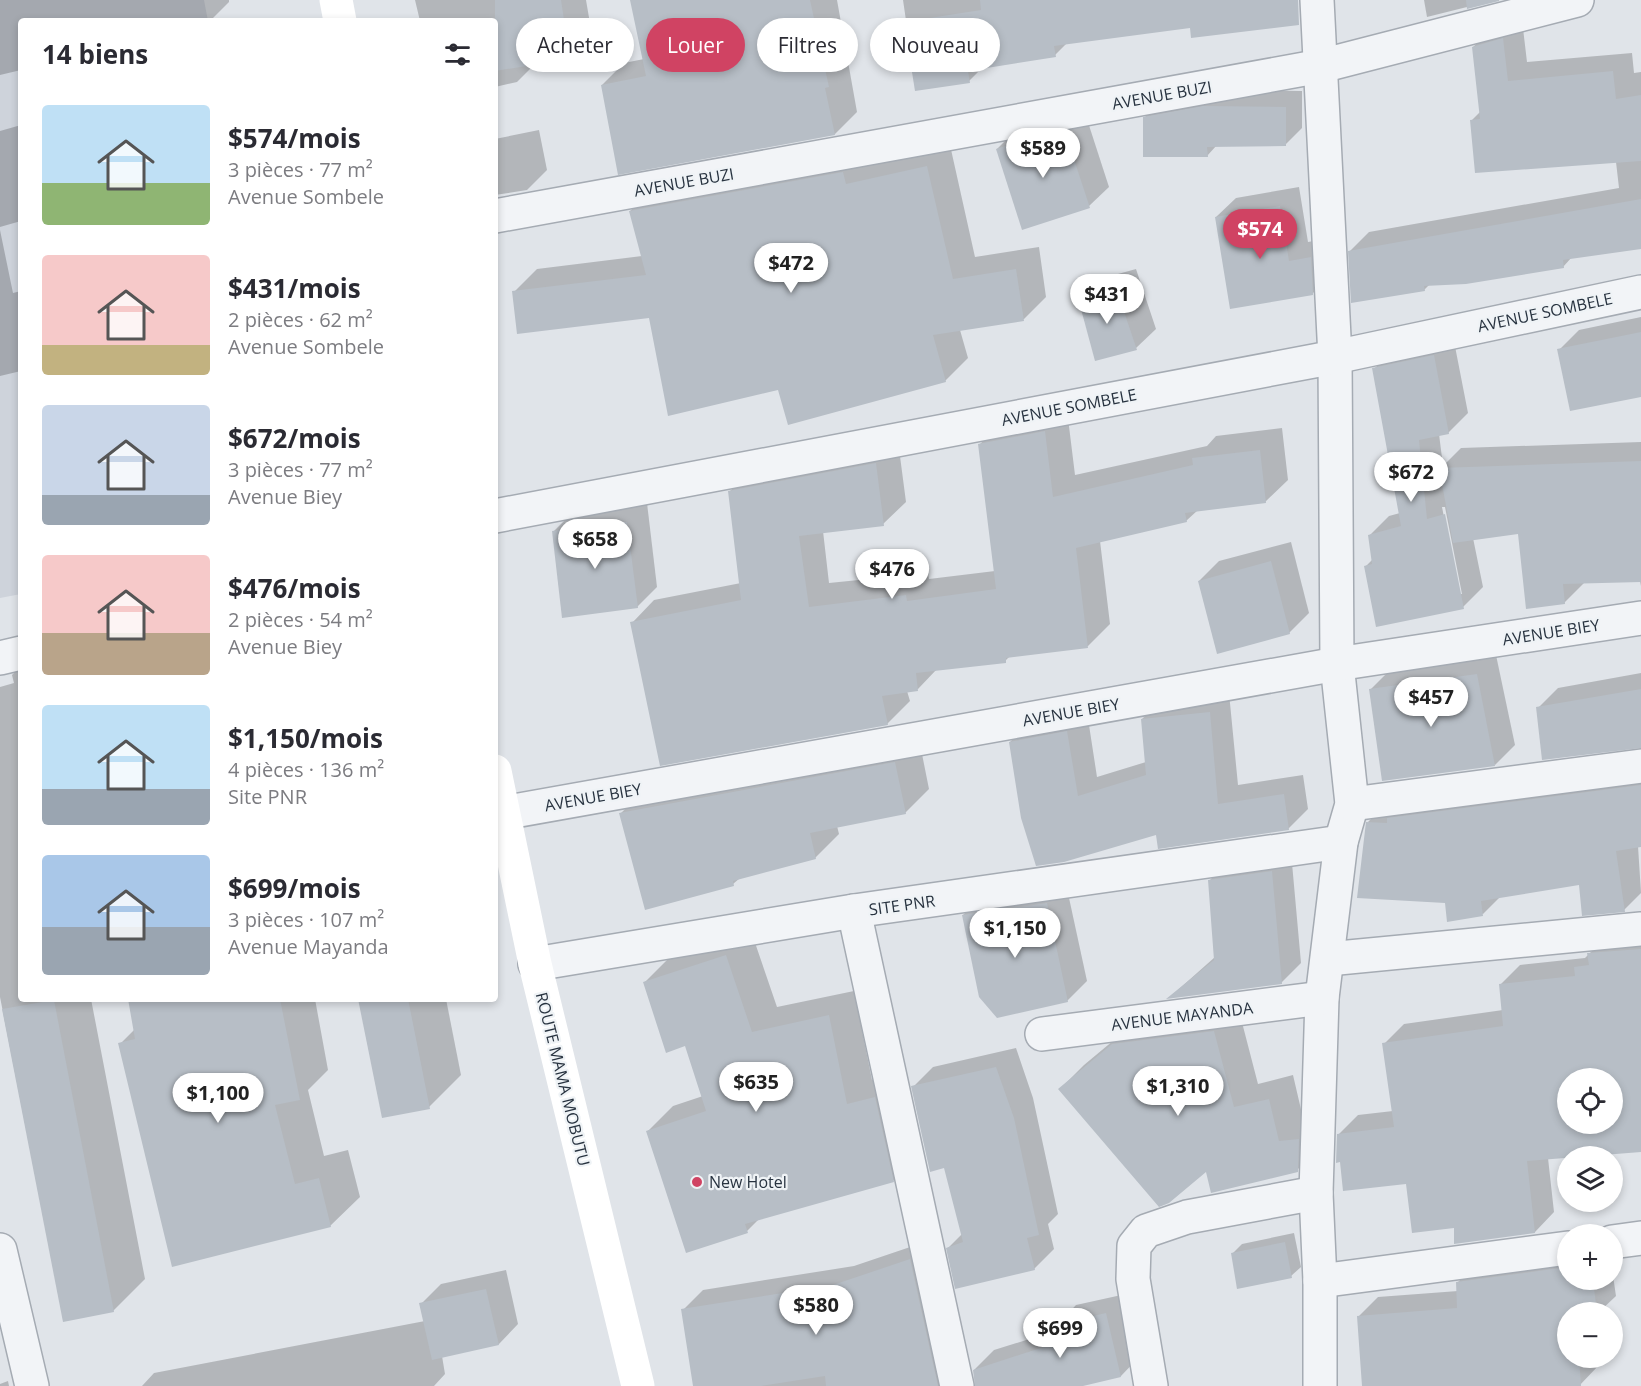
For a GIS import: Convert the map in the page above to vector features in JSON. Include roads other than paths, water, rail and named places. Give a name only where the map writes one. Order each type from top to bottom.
[{"type":"street","points":[[336,0],[339,18]]},
{"type":"street","points":[[1317,0],[1335,357],[1337,664],[1352,804],[1341,842],[1322,998],[1316,1193],[1320,1281],[1320,1386]]},
{"type":"street","name":"AVENUE BUZI","points":[[498,215],[1321,66],[1577,0]]},
{"type":"street","name":"AVENUE SOMBELE","points":[[498,515],[1335,357],[1641,292]]},
{"type":"street","name":"AVENUE BIEY","points":[[503,813],[1337,664],[1641,618]]},
{"type":"street","points":[[0,658],[18,654]]},
{"type":"street","points":[[1352,804],[1641,766]]},
{"type":"street","name":"ROUTE MAMA MOBUTU","points":[[498,787],[535,964],[638,1386]]},
{"type":"street","name":"SITE PNR","points":[[535,964],[854,911],[1341,842]]},
{"type":"street","points":[[854,911],[957,1386]]},
{"type":"street","points":[[1328,959],[1641,929]]},
{"type":"street","name":"AVENUE MAYANDA","points":[[1042,1034],[1322,998]]},
{"type":"street","points":[[1151,1386],[1133,1279],[1134,1246],[1146,1232],[1187,1217],[1316,1193]]},
{"type":"street","points":[[1623,1240],[1641,1238]]},
{"type":"street","points":[[1320,1281],[1557,1249]]},
{"type":"street","points":[[0,1250],[32,1386]]},
{"type":"place","name":"New Hotel","points":[[697,1182]]}]
